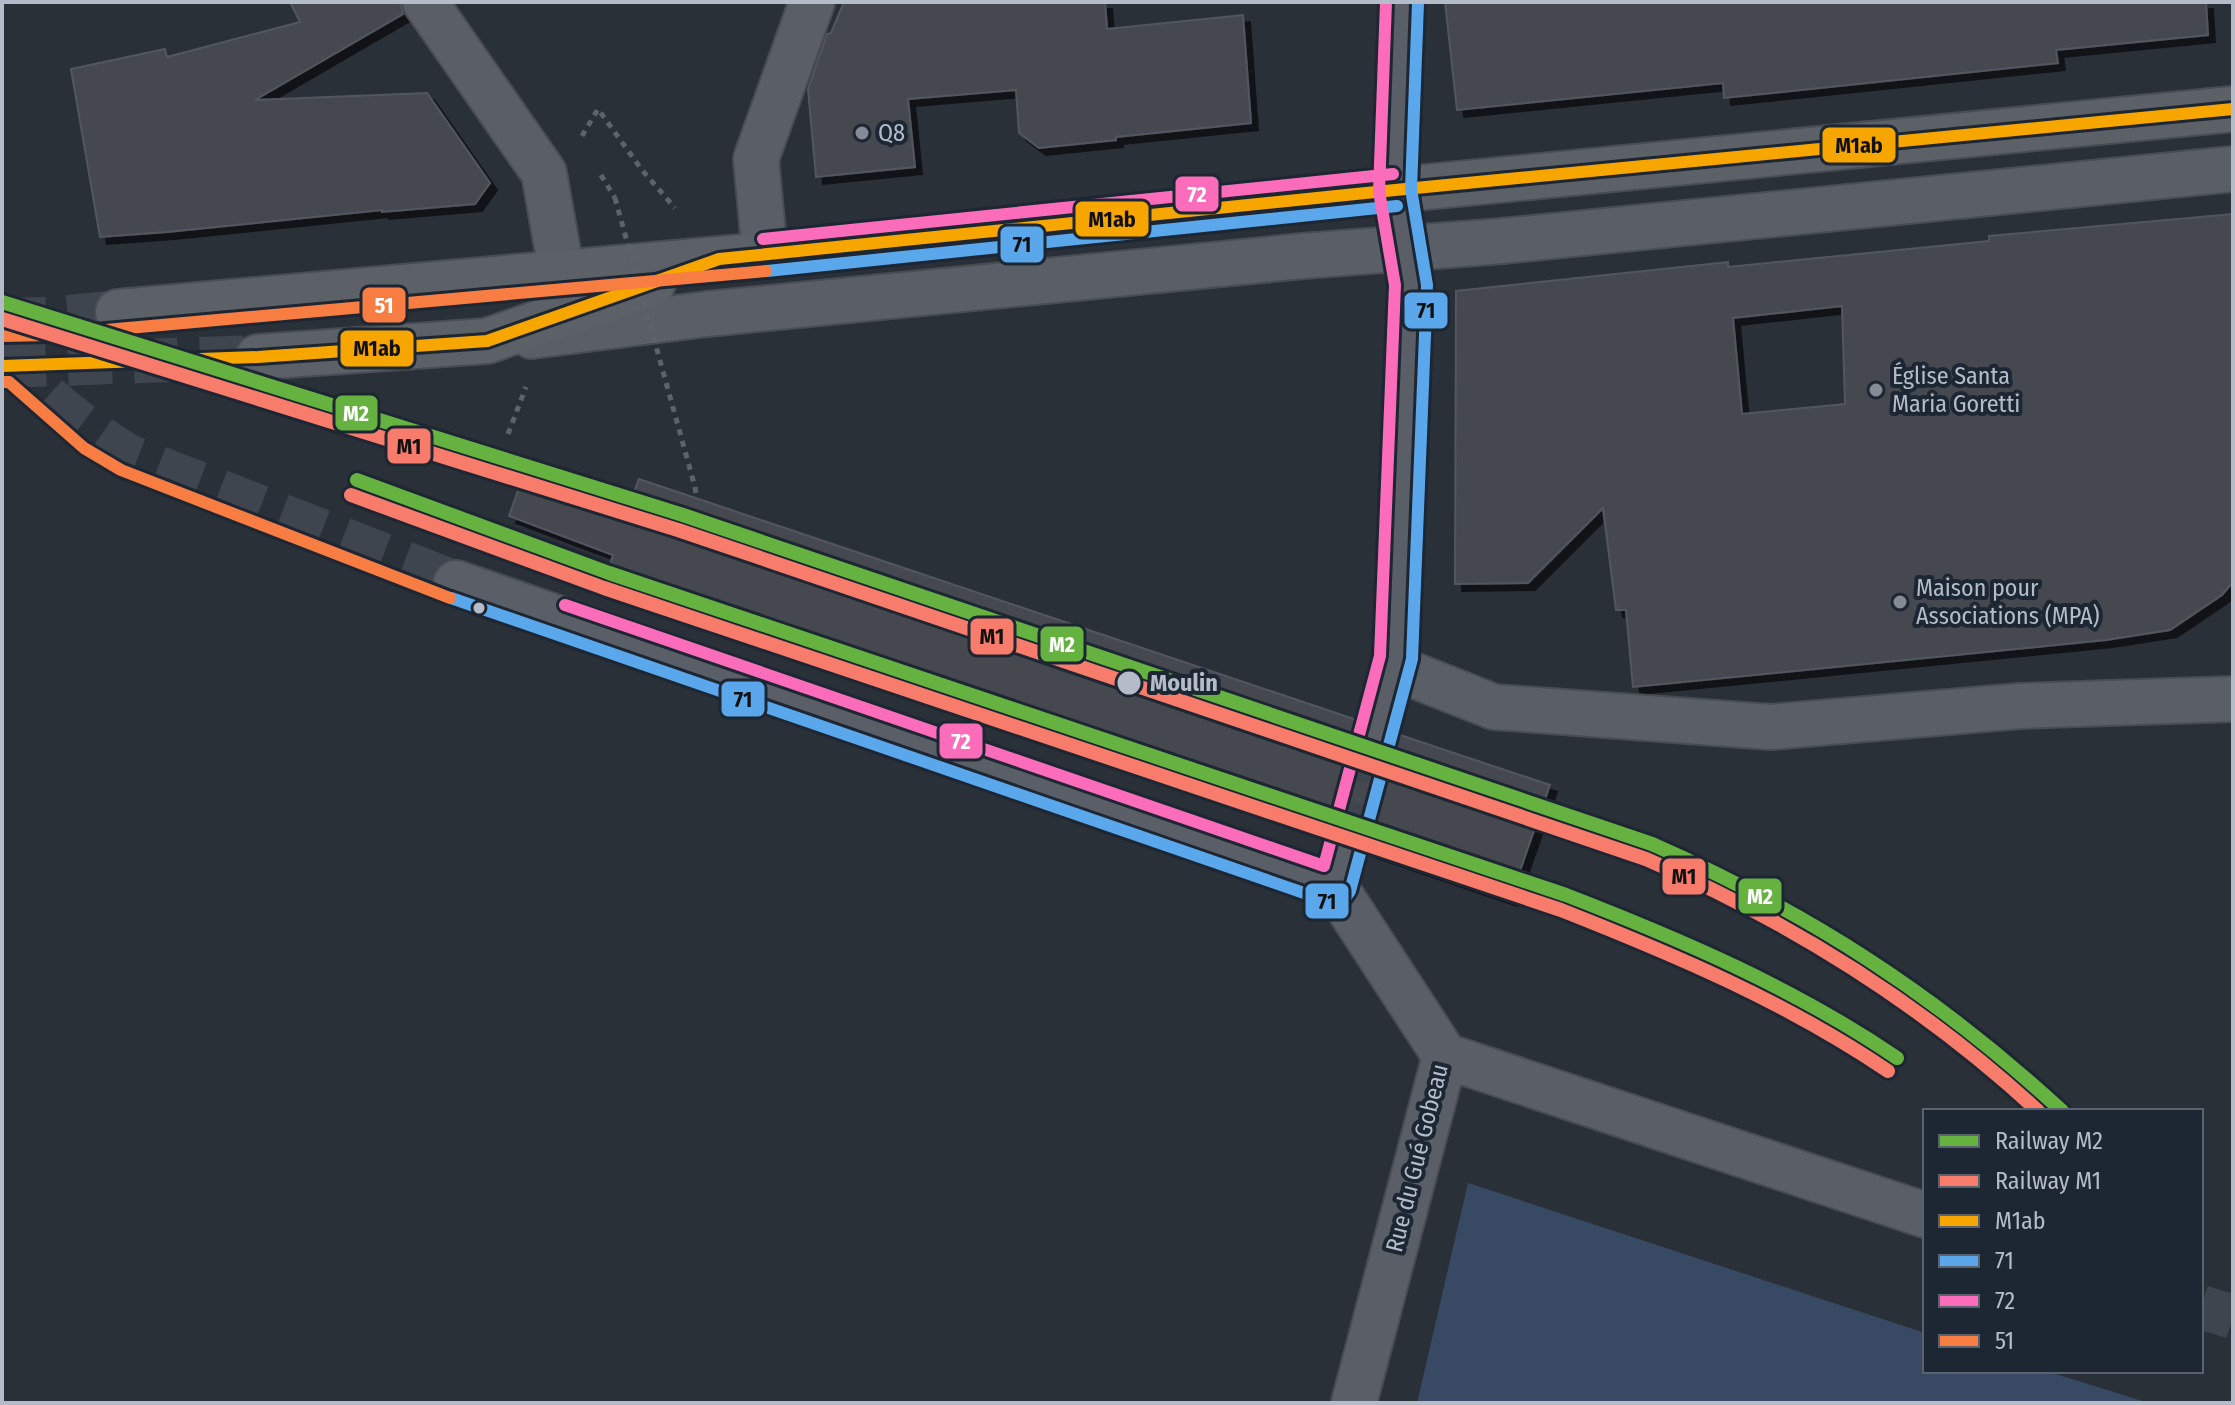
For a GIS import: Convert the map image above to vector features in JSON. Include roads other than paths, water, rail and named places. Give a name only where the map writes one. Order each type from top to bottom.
[{"type":"main road","points":[[118,312],[562,275],[2233,109]]},
{"type":"main road","points":[[258,357],[487,341],[719,259]]},
{"type":"street","points":[[425,2],[544,173],[562,275],[553,317]]},
{"type":"street","points":[[765,255],[756,159],[812,2]]},
{"type":"street","points":[[1378,724],[1396,658],[1411,284],[1395,190],[1402,2]]},
{"type":"street","points":[[487,341],[754,310],[2233,169]]},
{"type":"street","name":"Rue du Gué Gobeau","points":[[456,583],[1340,866],[1445,1056],[1354,1403]]},
{"type":"street","points":[[1393,667],[1494,707],[1771,727],[2020,706],[2233,699]]},
{"type":"street","points":[[1445,1056],[1923,1214]]},
{"type":"water","points":[[1468,1183],[1923,1332],[1923,1373],[2052,1373],[2149,1403],[1417,1403]]},
{"type":"tunnel","points":[[2,320],[118,312]]},
{"type":"tunnel","points":[[2,349],[60,408],[128,456],[456,583]]},
{"type":"tunnel","points":[[2,366],[258,357]]},
{"type":"tunnel","points":[[1346,846],[1378,724]]},
{"type":"tunnel","points":[[2203,1308],[2233,1317]]},
{"type":"rail line","name":"M2","points":[[2,302],[683,515],[1652,844],[1765,899],[1869,960],[1967,1030],[2060,1109]]},
{"type":"rail line","name":"M1","points":[[2,319],[678,530],[1646,859],[1752,910],[1853,968],[1948,1035],[2036,1109]]},
{"type":"rail line","name":"M2","points":[[357,480],[609,573],[1566,895],[1736,967],[1818,1009],[1897,1058]]},
{"type":"rail line","name":"M1","points":[[351,495],[604,588],[1561,910],[1646,944],[1770,1002],[1888,1071]]},
{"type":"place","name":"Q8","points":[[862,133]]},
{"type":"place","name":"Église Santa Maria Goretti","points":[[1876,390]]},
{"type":"place","name":"Maison pour Associations (MPA)","points":[[1900,602]]},
{"type":"place","name":"Moulin","points":[[1129,683]]}]
